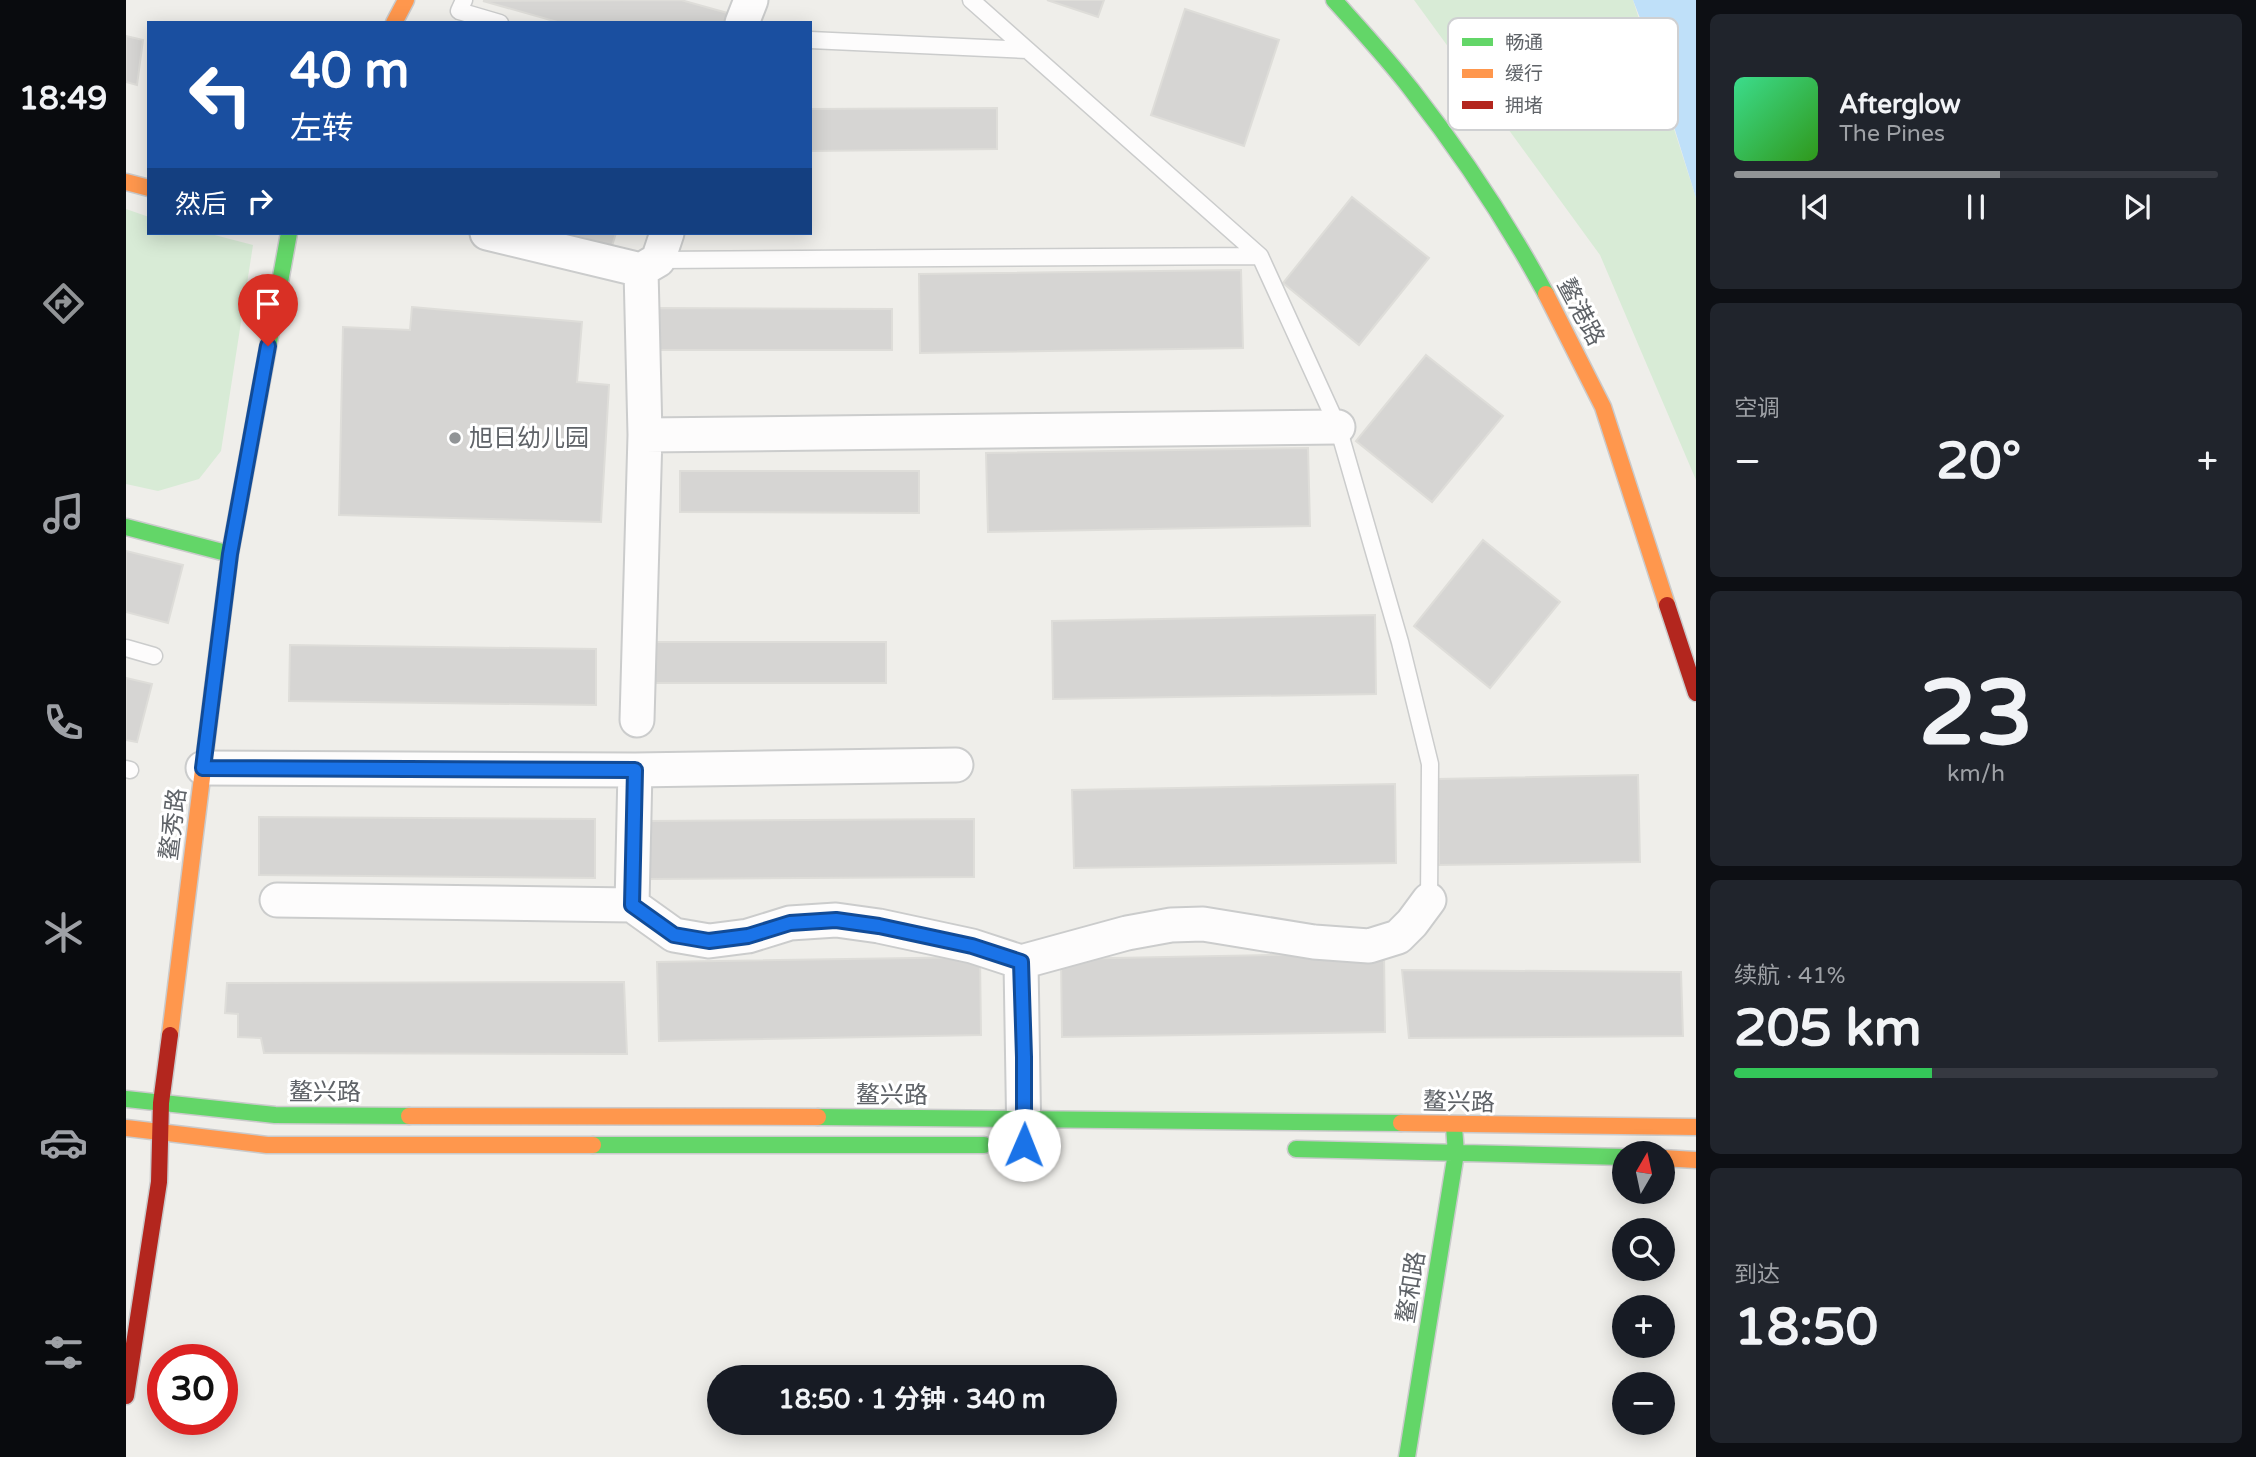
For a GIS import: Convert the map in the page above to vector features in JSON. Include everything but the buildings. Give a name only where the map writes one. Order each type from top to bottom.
[{"type":"main road","points":[[395,21],[406,0]]},
{"type":"main road","name":"鳌港路","points":[[1334,0],[1409,86],[1460,155],[1519,245],[1567,331],[1603,407],[1614,437],[1696,693]]},
{"type":"main road","points":[[126,182],[147,187]]},
{"type":"main road","name":"鳌秀路","points":[[126,1396],[159,1182],[161,1103],[230,554],[289,235]]},
{"type":"main road","points":[[126,527],[230,554]]},
{"type":"main road","name":"鳌兴路","points":[[126,1099],[275,1115],[1018,1140]]},
{"type":"main road","name":"鳌兴路","points":[[126,1128],[267,1145],[1018,1140],[1454,1125],[1696,1127]]},
{"type":"main road","name":"鳌和路","points":[[1406,1457],[1456,1153],[1454,1125]]},
{"type":"main road","name":"鳌兴路","points":[[1279,1149],[1612,1157]]},
{"type":"main road","points":[[1675,1159],[1696,1160]]},
{"type":"street","points":[[743,21],[751,0]]},
{"type":"street","points":[[504,235],[655,254],[645,435],[637,720]]},
{"type":"street","points":[[645,435],[1338,427]]},
{"type":"street","points":[[203,768],[635,770],[956,765]]},
{"type":"street","points":[[632,905],[635,770]]},
{"type":"street","points":[[277,900],[632,905],[674,935],[709,941],[748,936],[790,923],[836,920],[879,926],[972,946],[1021,962],[1127,933],[1171,925],[1203,924],[1314,942],[1369,946],[1398,937],[1429,900]]},
{"type":"street","points":[[1018,1140],[1021,962]]},
{"type":"lane","points":[[464,0],[459,11],[493,21]]},
{"type":"lane","points":[[971,0],[1260,256],[1338,427],[1400,642],[1430,764],[1429,900]]},
{"type":"lane","points":[[812,40],[1027,50]]},
{"type":"lane","points":[[655,254],[1260,256]]},
{"type":"lane","points":[[126,648],[154,656]]},
{"type":"green space","points":[[1414,0],[1633,0],[1639,18],[1448,18],[1448,47]]},
{"type":"green space","points":[[1509,130],[1674,130],[1696,198],[1696,480],[1600,255]]},
{"type":"green space","points":[[126,209],[147,216],[147,235],[215,235],[253,245],[221,451],[199,479],[158,491],[126,484]]},
{"type":"water","points":[[1633,0],[1696,0],[1696,198],[1675,130],[1678,130],[1678,18],[1640,18]]},
{"type":"traffic: fast","points":[[1334,0],[1392,66],[1448,138],[1483,188],[1546,294]]},
{"type":"traffic: fast","points":[[213,689],[230,554],[289,235]]},
{"type":"traffic: fast","points":[[126,527],[230,554]]},
{"type":"traffic: fast","points":[[126,1099],[275,1115],[409,1116]]},
{"type":"traffic: fast","points":[[818,1117],[1401,1123]]},
{"type":"traffic: fast","points":[[1407,1457],[1456,1153],[1454,1127]]},
{"type":"traffic: fast","points":[[593,1145],[984,1145]]},
{"type":"traffic: fast","points":[[1296,1149],[1612,1157]]},
{"type":"traffic: slow","points":[[395,21],[406,0]]},
{"type":"traffic: slow","points":[[126,182],[147,187]]},
{"type":"traffic: slow","points":[[1546,294],[1603,407],[1667,605]]},
{"type":"traffic: slow","points":[[170,1035],[213,689]]},
{"type":"traffic: slow","points":[[409,1116],[818,1117]]},
{"type":"traffic: slow","points":[[1401,1123],[1696,1127]]},
{"type":"traffic: slow","points":[[126,1128],[267,1145],[593,1145]]},
{"type":"traffic: slow","points":[[1675,1159],[1696,1160]]},
{"type":"traffic: jam","points":[[1667,605],[1696,693]]},
{"type":"traffic: jam","points":[[126,1396],[159,1182],[161,1103],[170,1035]]},
{"type":"place","name":"旭日幼儿园","points":[[455,438]]},
{"type":"route","points":[[268,346],[230,554],[203,768],[635,770],[632,905],[674,935],[709,941],[748,936],[790,923],[836,920],[879,926],[972,946],[1021,962],[1024,1145]]}]
